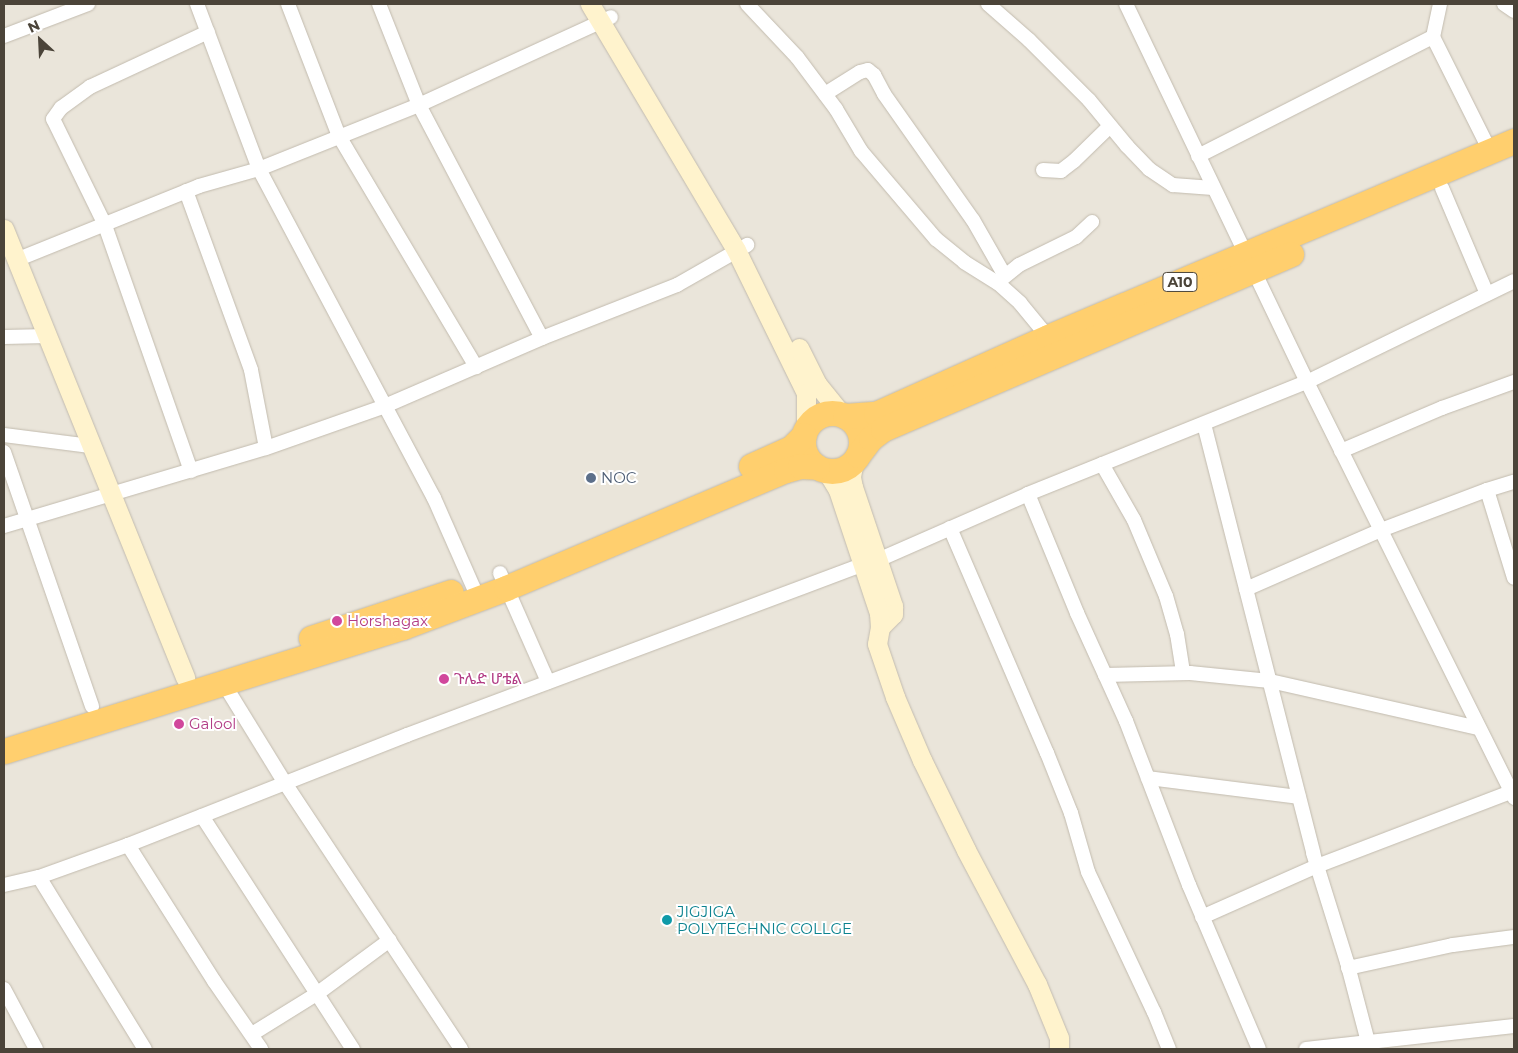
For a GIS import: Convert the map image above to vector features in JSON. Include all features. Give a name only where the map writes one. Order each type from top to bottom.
[{"type":"highway","name":"A10","points":[[4,751],[403,627],[476,592],[786,470],[800,466],[844,468],[856,458],[871,438],[883,429],[1251,263],[1514,141]]},
{"type":"highway","name":"A10","points":[[503,581],[791,448],[814,419],[822,415],[832,413],[843,415],[876,414],[1048,337],[1251,263],[1514,158]]},
{"type":"highway","points":[[843,415],[856,426],[860,436],[856,458]]},
{"type":"highway","points":[[805,432],[805,453],[821,468]]},
{"type":"highway","name":"A10","points":[[4,734],[476,592]]},
{"type":"street","points":[[4,36],[88,4]]},
{"type":"street","points":[[197,4],[259,169],[434,498],[476,592]]},
{"type":"street","points":[[288,4],[339,136],[476,367]]},
{"type":"street","points":[[379,4],[419,106],[542,338]]},
{"type":"street","points":[[590,4],[605,14],[720,196],[741,248],[806,393],[805,432]]},
{"type":"street","points":[[747,4],[797,57],[825,94],[861,152],[936,239],[964,262],[1001,279]]},
{"type":"street","points":[[988,4],[1062,73],[1149,168],[1173,184],[1213,188]]},
{"type":"street","points":[[1126,4],[1307,382],[1513,795],[1317,866],[1202,917]]},
{"type":"street","points":[[1440,4],[1433,37],[1490,151]]},
{"type":"street","points":[[1504,4],[1514,11]]},
{"type":"street","points":[[16,260],[186,191],[259,169],[419,106],[605,14]]},
{"type":"street","points":[[191,471],[105,225],[53,119],[61,108],[90,86],[208,32]]},
{"type":"street","points":[[1198,156],[1433,37]]},
{"type":"street","points":[[825,94],[860,72],[868,70],[874,75],[889,101],[973,220],[1001,279],[1048,337]]},
{"type":"street","points":[[1043,170],[1061,171],[1074,162],[1110,126]]},
{"type":"street","points":[[1442,188],[1487,294]]},
{"type":"street","points":[[186,191],[251,370],[266,448]]},
{"type":"street","points":[[1001,279],[1019,265],[1076,237],[1092,222]]},
{"type":"street","points":[[4,229],[185,678]]},
{"type":"street","points":[[4,526],[266,448],[385,406],[542,338],[677,284],[741,248]]},
{"type":"street","points":[[741,248],[817,384],[843,415]]},
{"type":"street","points":[[4,885],[39,877],[128,845],[548,682],[870,563],[1028,494],[1307,382],[1514,281]]},
{"type":"street","points":[[4,338],[48,336]]},
{"type":"street","points":[[1341,451],[1442,408],[1514,382]]},
{"type":"street","points":[[1204,424],[1317,866],[1348,968],[1363,1045]]},
{"type":"street","points":[[4,435],[90,446]]},
{"type":"street","points":[[4,452],[92,706]]},
{"type":"street","points":[[856,458],[851,477],[870,563]]},
{"type":"street","points":[[1102,464],[1134,520],[1166,596],[1178,634],[1183,673]]},
{"type":"street","points":[[821,468],[838,490],[893,614],[880,627],[877,644],[895,697],[922,760],[966,850],[1038,984],[1059,1038],[1058,1049]]},
{"type":"street","points":[[1246,589],[1381,530],[1487,490],[1514,482]]},
{"type":"street","points":[[1487,490],[1514,578]]},
{"type":"street","points":[[1028,494],[1148,778],[1202,917],[1259,1049]]},
{"type":"street","points":[[950,528],[1047,753],[1071,813],[1088,872],[1154,1012],[1168,1049]]},
{"type":"street","points":[[503,581],[548,682]]},
{"type":"street","points":[[1105,675],[1183,673],[1270,681],[1480,728]]},
{"type":"street","points":[[224,684],[286,783],[461,1049]]},
{"type":"street","points":[[1148,778],[1299,797]]},
{"type":"street","points":[[202,816],[353,1049]]},
{"type":"street","points":[[128,845],[214,981],[261,1049]]},
{"type":"street","points":[[39,877],[145,1049]]},
{"type":"street","points":[[1348,968],[1452,946],[1514,937]]},
{"type":"street","points":[[252,1034],[318,993],[390,940]]},
{"type":"street","points":[[4,990],[36,1049]]},
{"type":"street","points":[[1306,1049],[1363,1045],[1514,1026]]},
{"type":"shaded area","points":[[4,4],[1514,4],[1514,1049],[4,1049]]},
{"type":"place","name":"NOC","points":[[591,478]]},
{"type":"place","name":"Horshagax","points":[[337,621]]},
{"type":"place","name":"ጉሌድ ሆቴል","points":[[444,679]]},
{"type":"place","name":"Galool","points":[[179,724]]},
{"type":"place","name":"JIGJIGA POLYTECHNIC COLLGE","points":[[667,920]]}]
